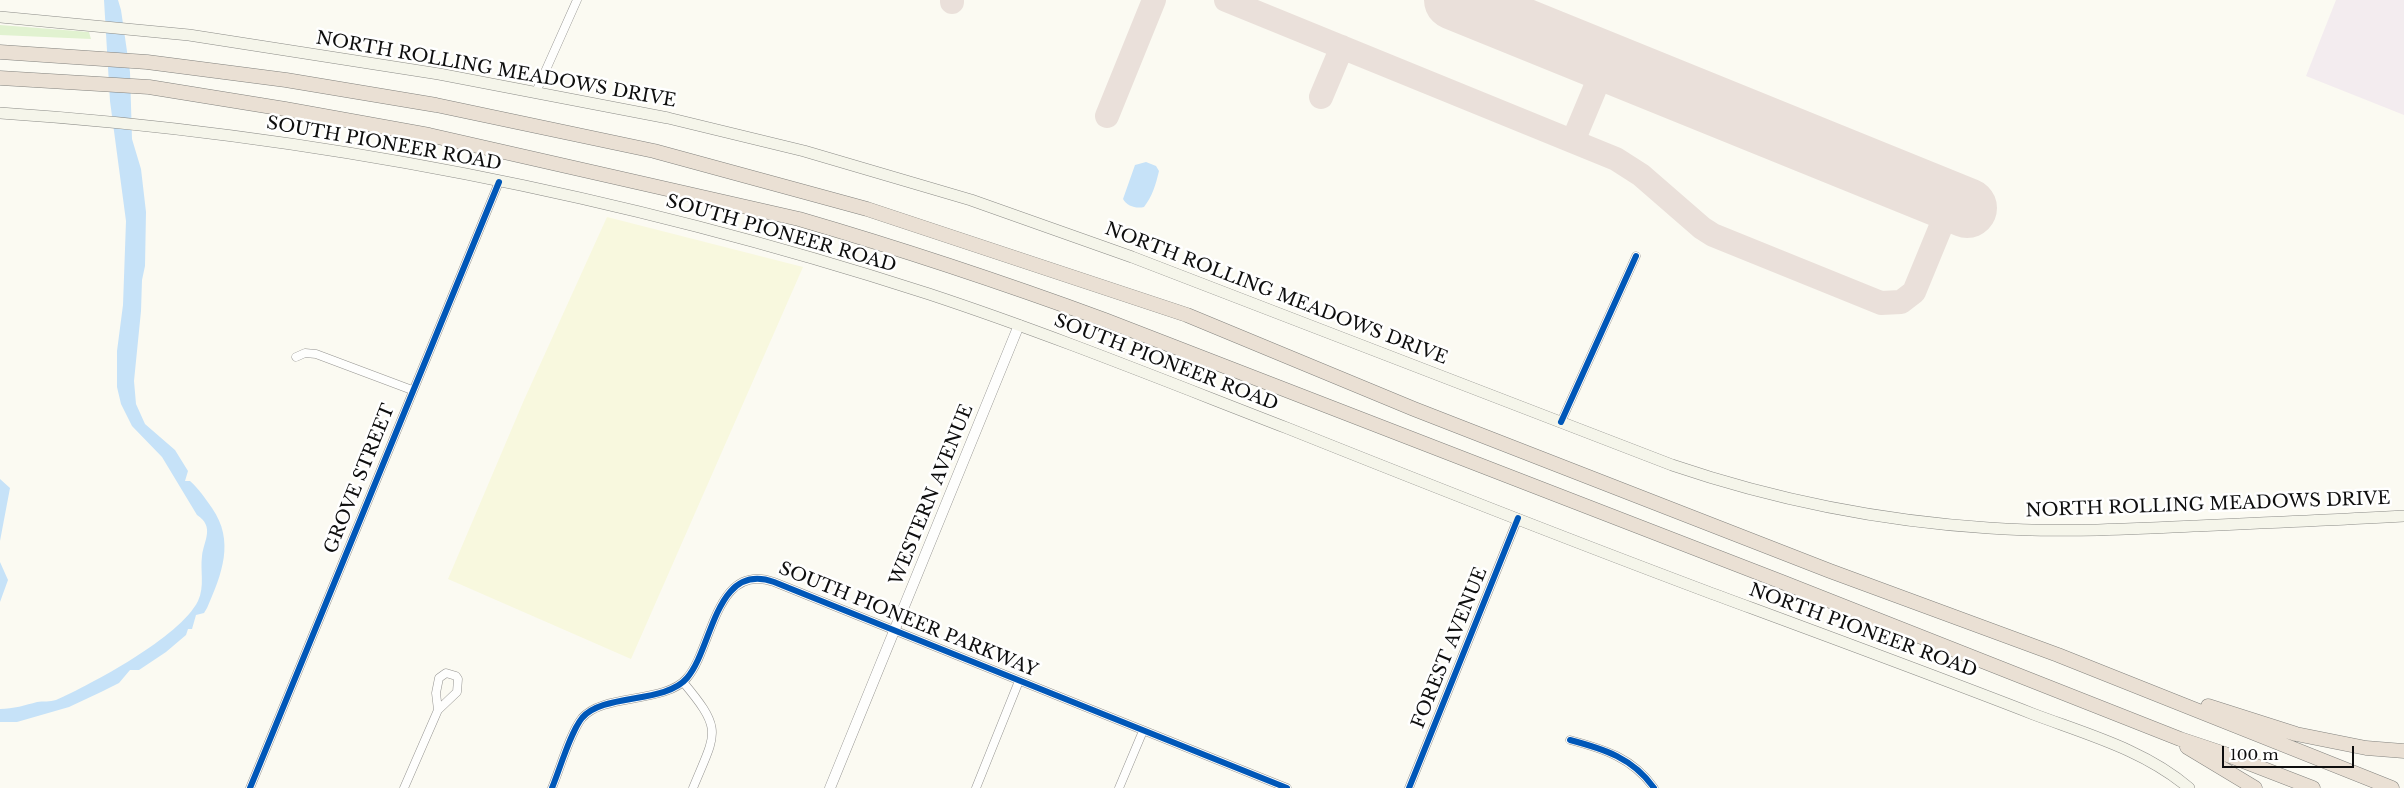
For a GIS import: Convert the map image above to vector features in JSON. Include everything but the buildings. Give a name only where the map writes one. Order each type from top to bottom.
[{"type":"highway","points":[[0,52],[147,62],[286,80],[436,105],[654,151],[885,214],[1187,315],[1414,409],[1821,567],[2058,655],[2392,788]]},
{"type":"highway","points":[[0,78],[149,87],[429,134],[799,219],[894,247],[1105,320],[1782,582],[2167,734],[2313,788]]},
{"type":"highway","points":[[2058,655],[2296,734],[2366,748],[2404,751]]},
{"type":"highway","points":[[2167,734],[2255,788]]},
{"type":"main road","name":"NORTH ROLLING MEADOWS DRIVE","points":[[0,17],[205,37],[536,92],[668,118],[855,165],[971,200],[1148,263],[1668,464],[1745,488],[1838,509],[1926,523],[1989,528],[2080,530],[2404,516]]},
{"type":"main road","name":"SOUTH PIONEER ROAD","points":[[0,113],[103,120],[309,148],[499,182],[624,209],[764,245],[887,281],[1020,325],[1518,518]]},
{"type":"main road","name":"NORTH PIONEER ROAD","points":[[1518,518],[2131,752],[2165,770],[2189,788]]},
{"type":"street","points":[[536,92],[577,0]]},
{"type":"street","name":"GROVE STREET","points":[[250,788],[499,182]]},
{"type":"street","points":[[1561,422],[1636,256]]},
{"type":"street","name":"WESTERN AVENUE","points":[[830,788],[1020,325]]},
{"type":"street","points":[[296,357],[305,353],[316,354],[412,390]]},
{"type":"street","name":"FOREST AVENUE","points":[[1409,788],[1518,518]]},
{"type":"street","name":"SOUTH PIONEER PARKWAY","points":[[683,682],[692,671],[725,598],[734,587],[750,580],[770,580],[1143,731],[1263,784],[1287,788]]},
{"type":"street","points":[[404,788],[438,710],[457,692],[458,680],[451,674],[446,673],[438,678],[436,693],[438,710]]},
{"type":"street","points":[[976,788],[1020,681]]},
{"type":"street","points":[[552,788],[577,727],[587,713],[598,708],[668,690],[683,682],[705,710],[712,727],[710,746],[693,788]]},
{"type":"street","points":[[1120,788],[1143,731]]},
{"type":"street","points":[[1570,740],[1607,751],[1622,758],[1640,772],[1654,788]]},
{"type":"shaded area","points":[[2336,0],[2404,0],[2404,115],[2306,76]]},
{"type":"green space","points":[[0,25],[89,32],[91,39],[0,35]]},
{"type":"green space","points":[[607,217],[803,267],[631,659],[448,579],[524,400]]},
{"type":"water","points":[[104,0],[118,0],[121,10],[130,72],[132,139],[141,169],[146,212],[145,266],[142,280],[134,381],[136,404],[145,424],[175,450],[188,471],[185,481],[190,481],[202,494],[219,520],[223,533],[224,558],[217,583],[204,613],[196,615],[192,629],[188,629],[186,635],[166,652],[139,670],[130,670],[119,683],[69,707],[17,722],[0,722],[0,709],[56,700],[91,683],[155,644],[188,615],[198,601],[202,584],[202,556],[207,534],[206,524],[197,515],[162,457],[132,426],[121,404],[117,387],[117,351],[123,305],[126,221],[110,101]]},
{"type":"water","points":[[1146,162],[1156,166],[1159,171],[1158,176],[1147,203],[1141,208],[1135,207],[1129,205],[1123,199],[1135,165]]},
{"type":"water","points":[[0,479],[10,488],[0,541]]},
{"type":"water","points":[[0,562],[8,580],[0,602]]},
{"type":"taxiway","points":[[1107,116],[1154,0]]},
{"type":"taxiway","points":[[1226,0],[1616,159],[1641,175],[1702,228],[1713,235],[1881,303],[1901,302],[1914,292],[1951,202]]},
{"type":"taxiway","points":[[1321,97],[1342,47]]},
{"type":"taxiway","points":[[1573,141],[1606,62]]},
{"type":"runway","points":[[1454,0],[1967,208]]},
{"type":"cycle path","points":[[250,788],[499,182]]},
{"type":"cycle path","points":[[1561,422],[1636,256]]},
{"type":"cycle path","points":[[1409,788],[1518,518]]},
{"type":"cycle path","points":[[552,788],[569,742],[582,718],[592,710],[604,705],[664,692],[677,686],[687,678],[696,664],[718,611],[727,595],[739,584],[754,579],[774,582],[1287,788]]},
{"type":"cycle path","points":[[1570,740],[1617,756],[1637,769],[1654,788]]}]
